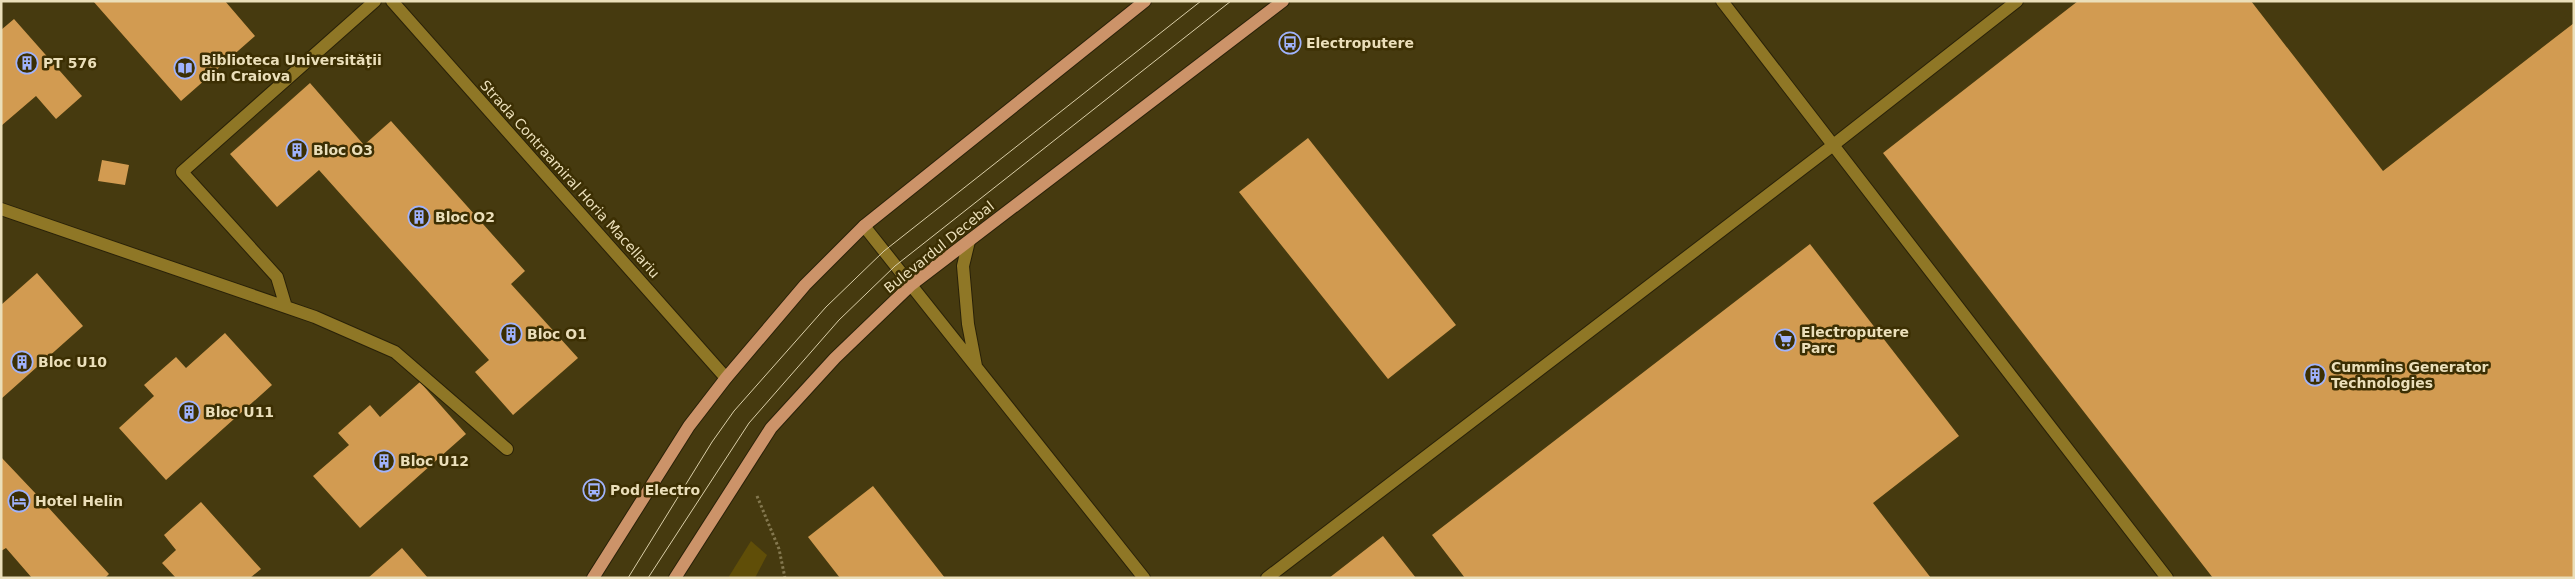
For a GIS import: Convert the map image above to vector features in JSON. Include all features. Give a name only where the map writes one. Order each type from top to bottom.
[{"type":"main road","points":[[593,578],[689,426],[726,378],[805,285],[864,226],[1145,1]]},
{"type":"main road","name":"Bulevardul Decebal","points":[[675,578],[772,428],[835,358],[911,285],[1283,1]]},
{"type":"street","points":[[286,307],[276,277],[182,172],[375,1]]},
{"type":"street","name":"Strada Contraamiral Horia Macellariu","points":[[392,1],[726,378]]},
{"type":"street","points":[[1722,1],[2167,578]]},
{"type":"street","points":[[1267,578],[1832,146],[2017,1]]},
{"type":"street","points":[[1,209],[315,317],[395,352],[507,450]]},
{"type":"street","points":[[864,226],[1144,578]]},
{"type":"street","points":[[969,241],[963,266],[968,324],[976,368]]},
{"type":"path","points":[[746,467],[779,550],[785,578]]},
{"type":"shaded area","points":[[751,541],[767,555],[755,578],[728,578]]},
{"type":"building","name":"Biblioteca Universității din Craiova","points":[[93,1],[225,1],[255,36],[181,101]]},
{"type":"building","name":"Cummins Generator Technologies","points":[[2078,1],[2251,1],[2383,171],[2574,23],[2574,578],[2213,578],[1883,153]]},
{"type":"building","name":"PT 576","points":[[14,19],[82,96],[56,119],[36,96],[1,126],[1,30]]},
{"type":"building","points":[[310,83],[364,145],[391,121],[525,271],[511,284],[578,358],[513,415],[475,372],[489,360],[319,170],[277,207],[230,154]]},
{"type":"building","points":[[1308,138],[1456,325],[1388,379],[1239,192]]},
{"type":"building","points":[[102,160],[129,165],[125,185],[98,181]]},
{"type":"building","name":"Electroputere Parc","points":[[1810,244],[1959,436],[1873,503],[1931,578],[1465,578],[1432,535]]},
{"type":"building","name":"Bloc U10","points":[[37,273],[83,326],[1,399],[1,305]]},
{"type":"building","name":"Bloc U11","points":[[225,333],[272,385],[166,480],[119,428],[154,396],[144,385],[176,357],[186,368]]},
{"type":"building","name":"Bloc U12","points":[[420,382],[466,434],[360,528],[313,476],[349,445],[338,433],[370,405],[380,417]]},
{"type":"building","points":[[1,457],[109,574],[105,578],[32,578],[6,548],[1,551]]},
{"type":"building","points":[[873,486],[945,578],[840,578],[808,537]]},
{"type":"building","points":[[201,502],[261,569],[250,578],[176,578],[162,563],[176,550],[164,535]]},
{"type":"building","points":[[1383,536],[1416,578],[1329,578]]},
{"type":"building","points":[[402,548],[428,578],[368,578]]},
{"type":"tram line","points":[[628,578],[712,442],[734,411],[826,307],[884,251],[1201,1]]},
{"type":"tram line","points":[[648,578],[749,423],[839,320],[895,266],[1231,1]]},
{"type":"place","name":"Electroputere","points":[[1290,43]]},
{"type":"place","name":"PT 576","points":[[27,63]]},
{"type":"place","name":"Biblioteca Universității din Craiova","points":[[185,68]]},
{"type":"place","name":"Bloc O3","points":[[297,150]]},
{"type":"place","name":"Bloc O2","points":[[419,217]]},
{"type":"place","name":"Bloc O1","points":[[511,334]]},
{"type":"place","name":"Electroputere Parc","points":[[1785,340]]},
{"type":"place","name":"Bloc U10","points":[[22,362]]},
{"type":"place","name":"Cummins Generator Technologies","points":[[2315,375]]},
{"type":"place","name":"Bloc U11","points":[[189,412]]},
{"type":"place","name":"Bloc U12","points":[[384,461]]},
{"type":"place","name":"Pod Electro","points":[[594,490]]},
{"type":"place","name":"Hotel Helin","points":[[19,501]]}]
